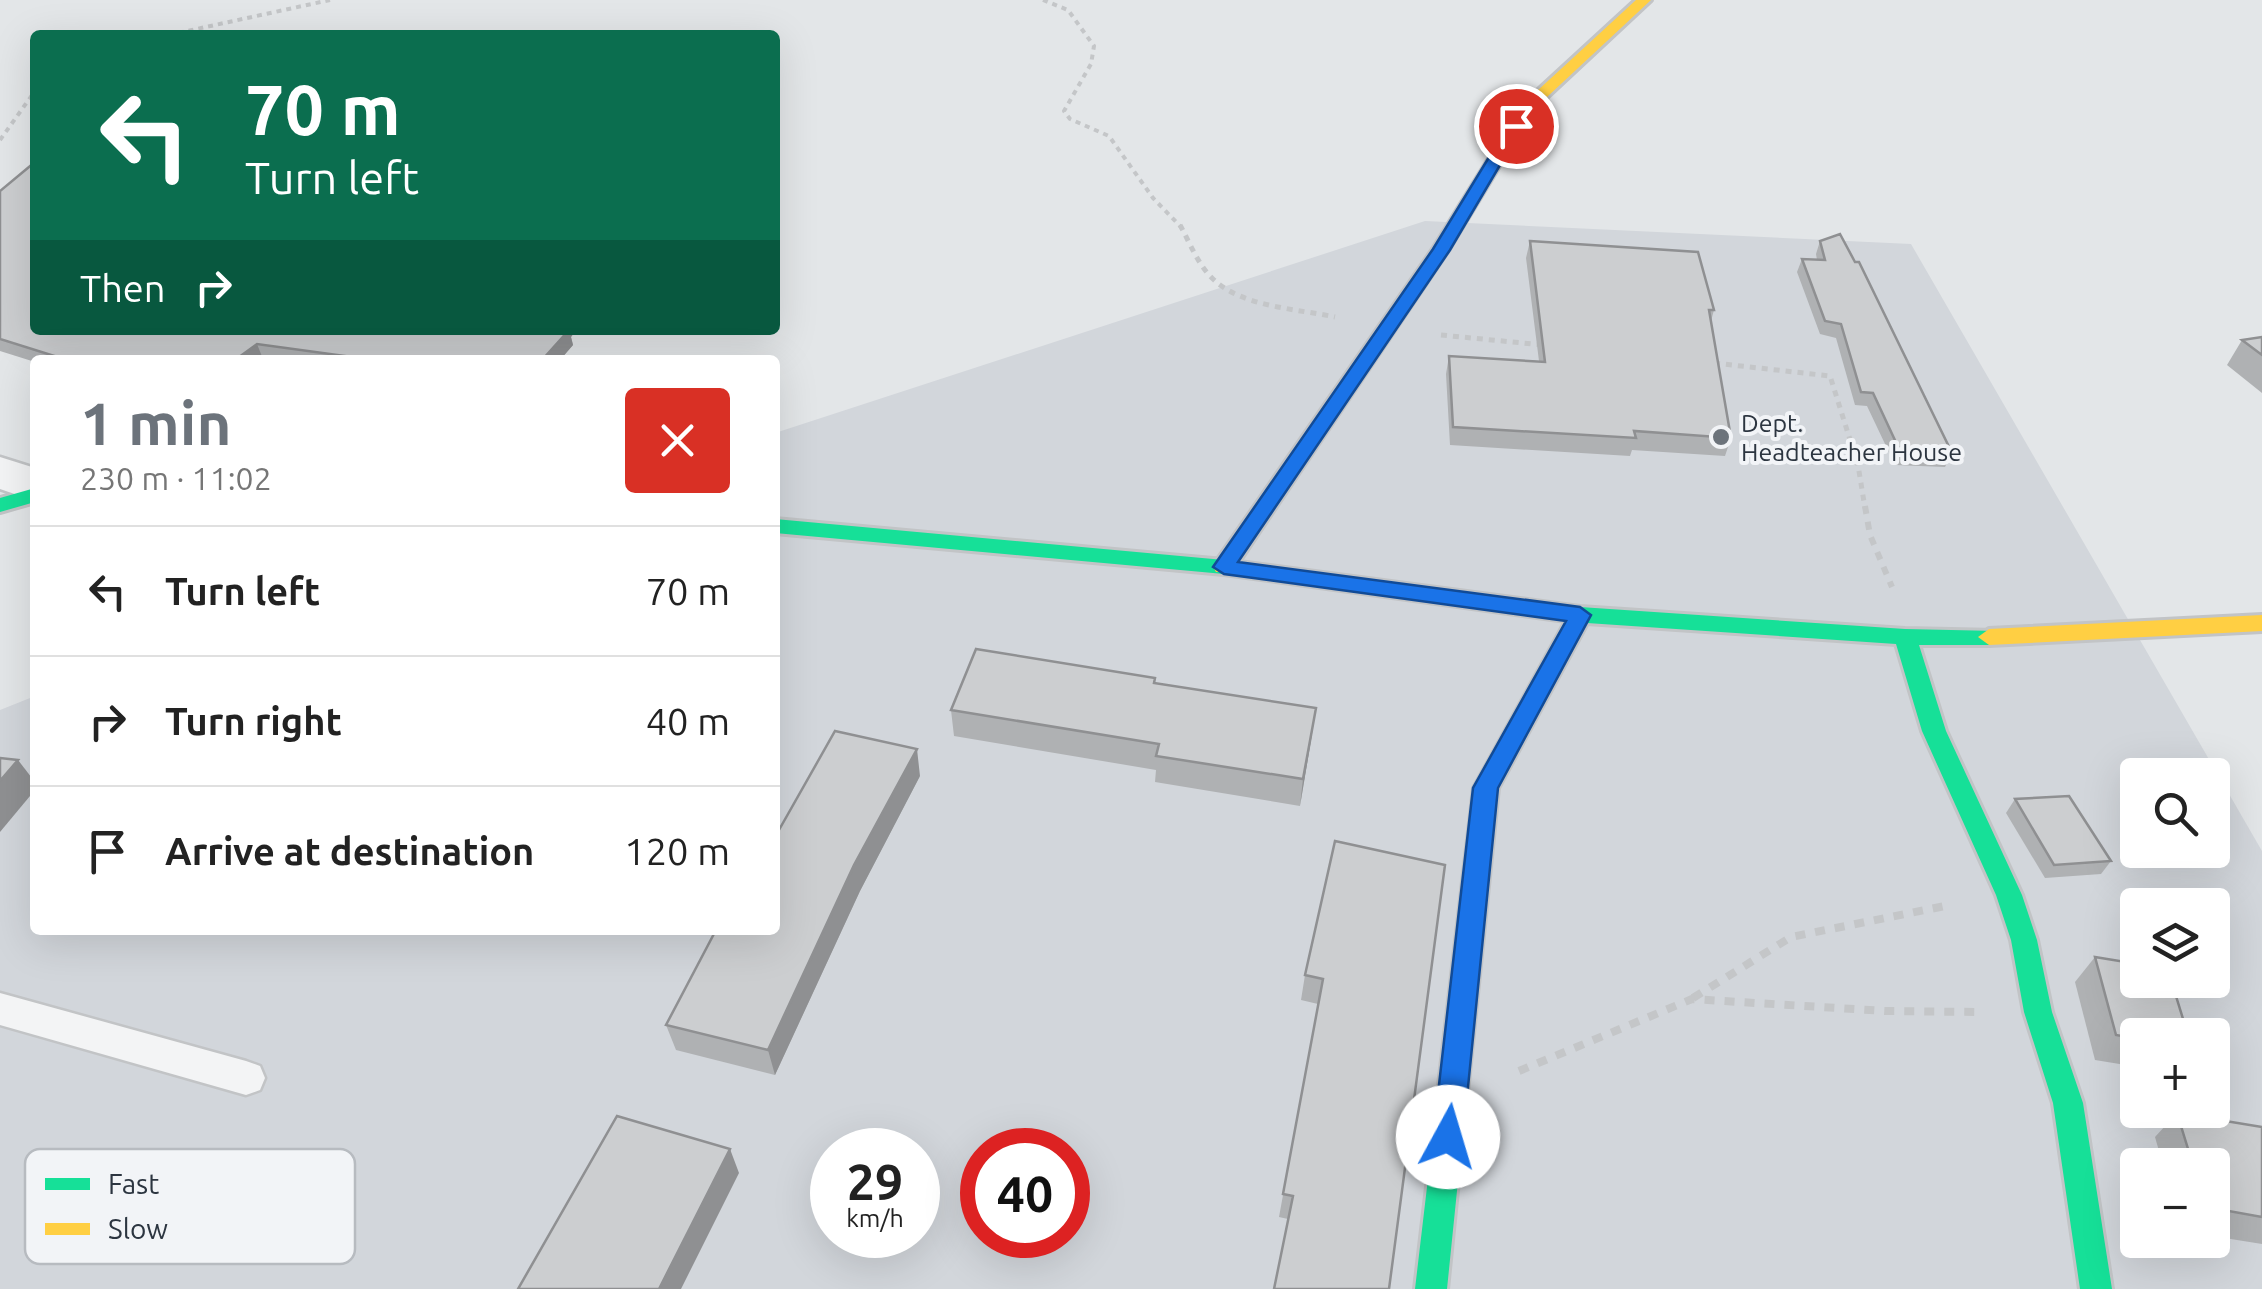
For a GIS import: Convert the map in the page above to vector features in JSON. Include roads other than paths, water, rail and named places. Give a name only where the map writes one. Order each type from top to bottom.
[{"type":"street","points":[[1224,567],[1442,250],[1516,126],[1542,94],[1644,0]]},
{"type":"street","points":[[0,472],[30,483]]},
{"type":"street","points":[[0,505],[30,496]]},
{"type":"street","points":[[780,526],[1224,567],[1580,615],[1905,637],[2029,637],[2262,623]]},
{"type":"street","points":[[1431,1289],[1486,788],[1580,615]]},
{"type":"street","points":[[1905,637],[1934,731],[2010,895],[2024,940],[2038,1012],[2068,1102],[2096,1289]]},
{"type":"lane","points":[[0,1009],[246,1078]]},
{"type":"place","name":"Dept. Headteacher House","points":[[1721,437]]}]
